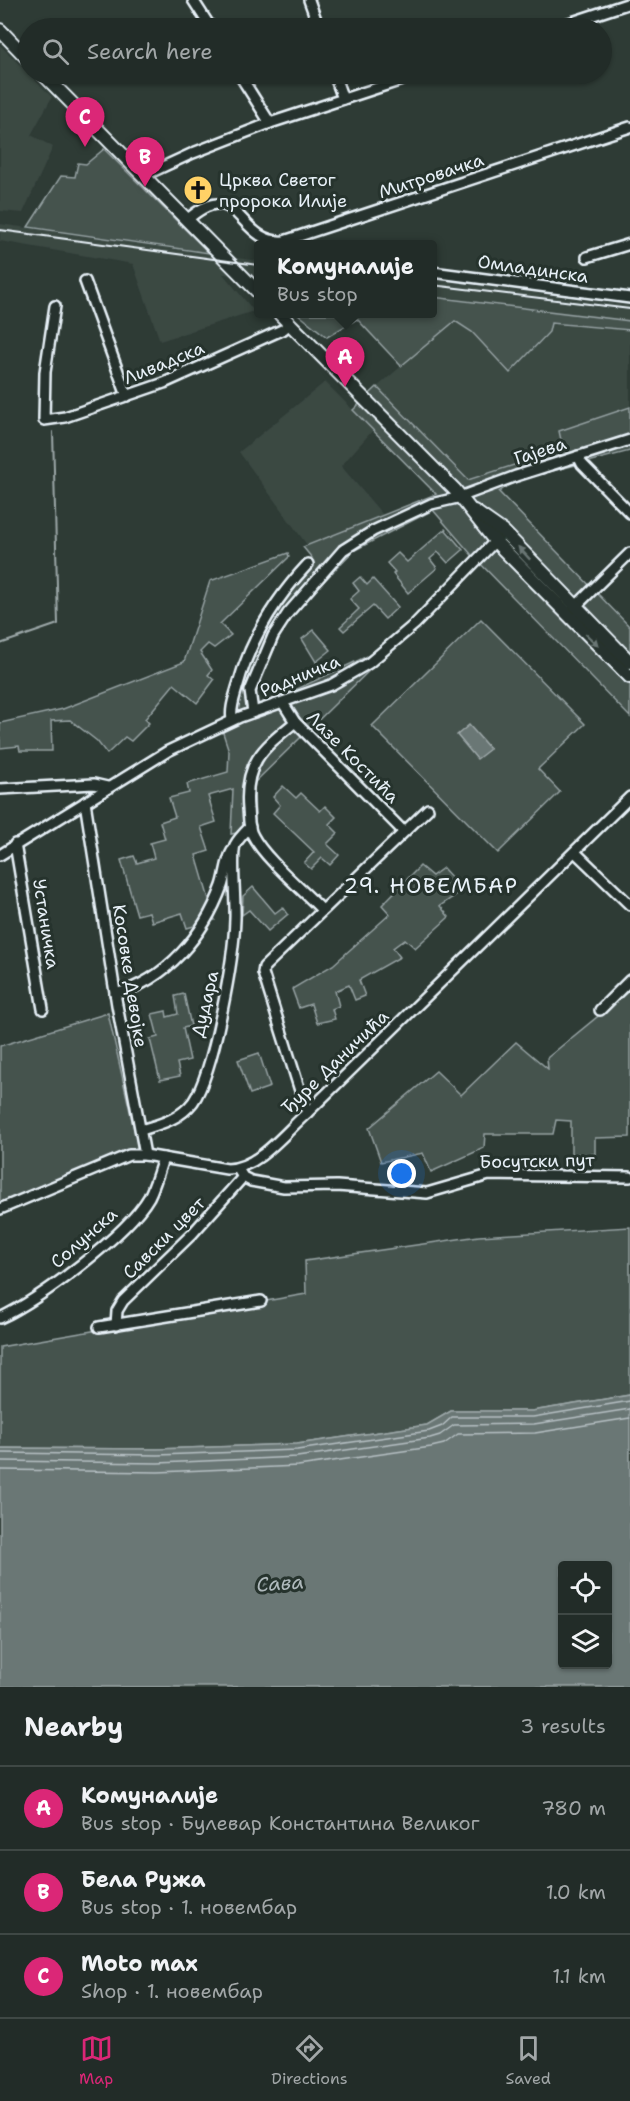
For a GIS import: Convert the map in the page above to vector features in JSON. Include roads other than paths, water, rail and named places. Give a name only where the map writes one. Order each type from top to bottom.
[{"type":"main road","points":[[0,30],[18,49]]},
{"type":"main road","points":[[53,84],[254,288]]},
{"type":"main road","points":[[284,318],[460,496],[474,512],[478,522],[499,537],[571,611],[630,677]]},
{"type":"main road","points":[[571,611],[630,662]]},
{"type":"street","points":[[193,0],[205,18]]},
{"type":"street","points":[[309,0],[315,18]]},
{"type":"street","points":[[584,18],[630,3]]},
{"type":"street","points":[[245,84],[270,123]]},
{"type":"street","points":[[338,84],[343,99]]},
{"type":"street","points":[[143,176],[193,153],[270,123],[389,84]]},
{"type":"street","name":"Митровачка","points":[[288,240],[630,127]]},
{"type":"street","name":"Митровачка","points":[[187,220],[203,206],[217,203],[232,209],[258,236],[268,240]]},
{"type":"street","points":[[588,257],[630,244]]},
{"type":"street","name":"Омладинска","points":[[437,273],[630,298]]},
{"type":"street","points":[[85,281],[127,396]]},
{"type":"street","name":"Ливадска","points":[[55,306],[45,372],[44,420],[66,417],[127,396],[262,340],[284,329],[284,318]]},
{"type":"street","name":"Гајева","points":[[253,712],[250,691],[273,636],[288,613],[339,554],[357,540],[431,504],[630,440]]},
{"type":"street","points":[[578,456],[582,464],[630,513]]},
{"type":"street","name":"Радничка","points":[[107,787],[168,751],[232,720],[331,685],[369,663],[415,624],[499,537]]},
{"type":"street","points":[[571,611],[630,553]]},
{"type":"street","points":[[232,720],[231,711],[238,683],[260,627],[284,592],[308,564]]},
{"type":"street","name":"Лазе Костића","points":[[284,703],[295,722],[403,831]]},
{"type":"street","points":[[295,722],[266,748],[250,770],[247,795],[250,827],[262,849],[322,910]]},
{"type":"street","points":[[0,789],[94,784],[107,787]]},
{"type":"street","points":[[0,855],[107,787]]},
{"type":"street","name":"Ђуре Даничића","points":[[241,1173],[307,1113],[630,797]]},
{"type":"street","name":"Косовке Девојке","points":[[85,802],[115,994],[145,1155]]},
{"type":"street","points":[[307,1113],[263,970],[268,960],[428,809]]},
{"type":"street","name":"Дудара","points":[[141,1130],[174,1119],[183,1112],[197,1094],[208,1066],[232,956],[236,901],[236,843],[250,827]]},
{"type":"street","name":"Устаничка","points":[[15,844],[43,1009]]},
{"type":"street","name":"Дудара","points":[[115,994],[148,982],[190,944],[210,914],[222,886],[230,852],[235,850]]},
{"type":"street","points":[[576,852],[630,905]]},
{"type":"street","points":[[600,1010],[630,980]]},
{"type":"street","points":[[0,1209],[129,1155],[145,1155],[241,1173]]},
{"type":"street","name":"Солунска","points":[[0,1318],[25,1306],[52,1287],[138,1212],[153,1189],[163,1158]]},
{"type":"street","name":"Босутски пут","points":[[241,1173],[284,1187],[338,1186],[427,1193],[489,1175],[630,1177]]},
{"type":"street","name":"Савски цвет","points":[[116,1325],[117,1311],[123,1301],[192,1234],[241,1173]]},
{"type":"street","points":[[99,1327],[261,1301]]},
{"type":"water","points":[[469,725],[490,749],[477,759],[457,735]]},
{"type":"water","name":"Сава","points":[[630,1395],[630,1687],[0,1687],[0,1448],[157,1449],[297,1444],[427,1425],[451,1411],[532,1411]]},
{"type":"waterway","points":[[0,644],[58,624],[53,432]]},
{"type":"railway","points":[[0,230],[254,264]]},
{"type":"railway","points":[[437,286],[630,309]]},
{"type":"place","name":"Moto max","points":[[85,147]]},
{"type":"place","name":"Бела Ружа","points":[[145,187]]},
{"type":"place","name":"Црква Светог пророка Илије","points":[[198,190]]},
{"type":"place","name":"Комуналије","points":[[345,387]]},
{"type":"district","name":"29. НОВЕМБАР","points":[[431,886]]}]
